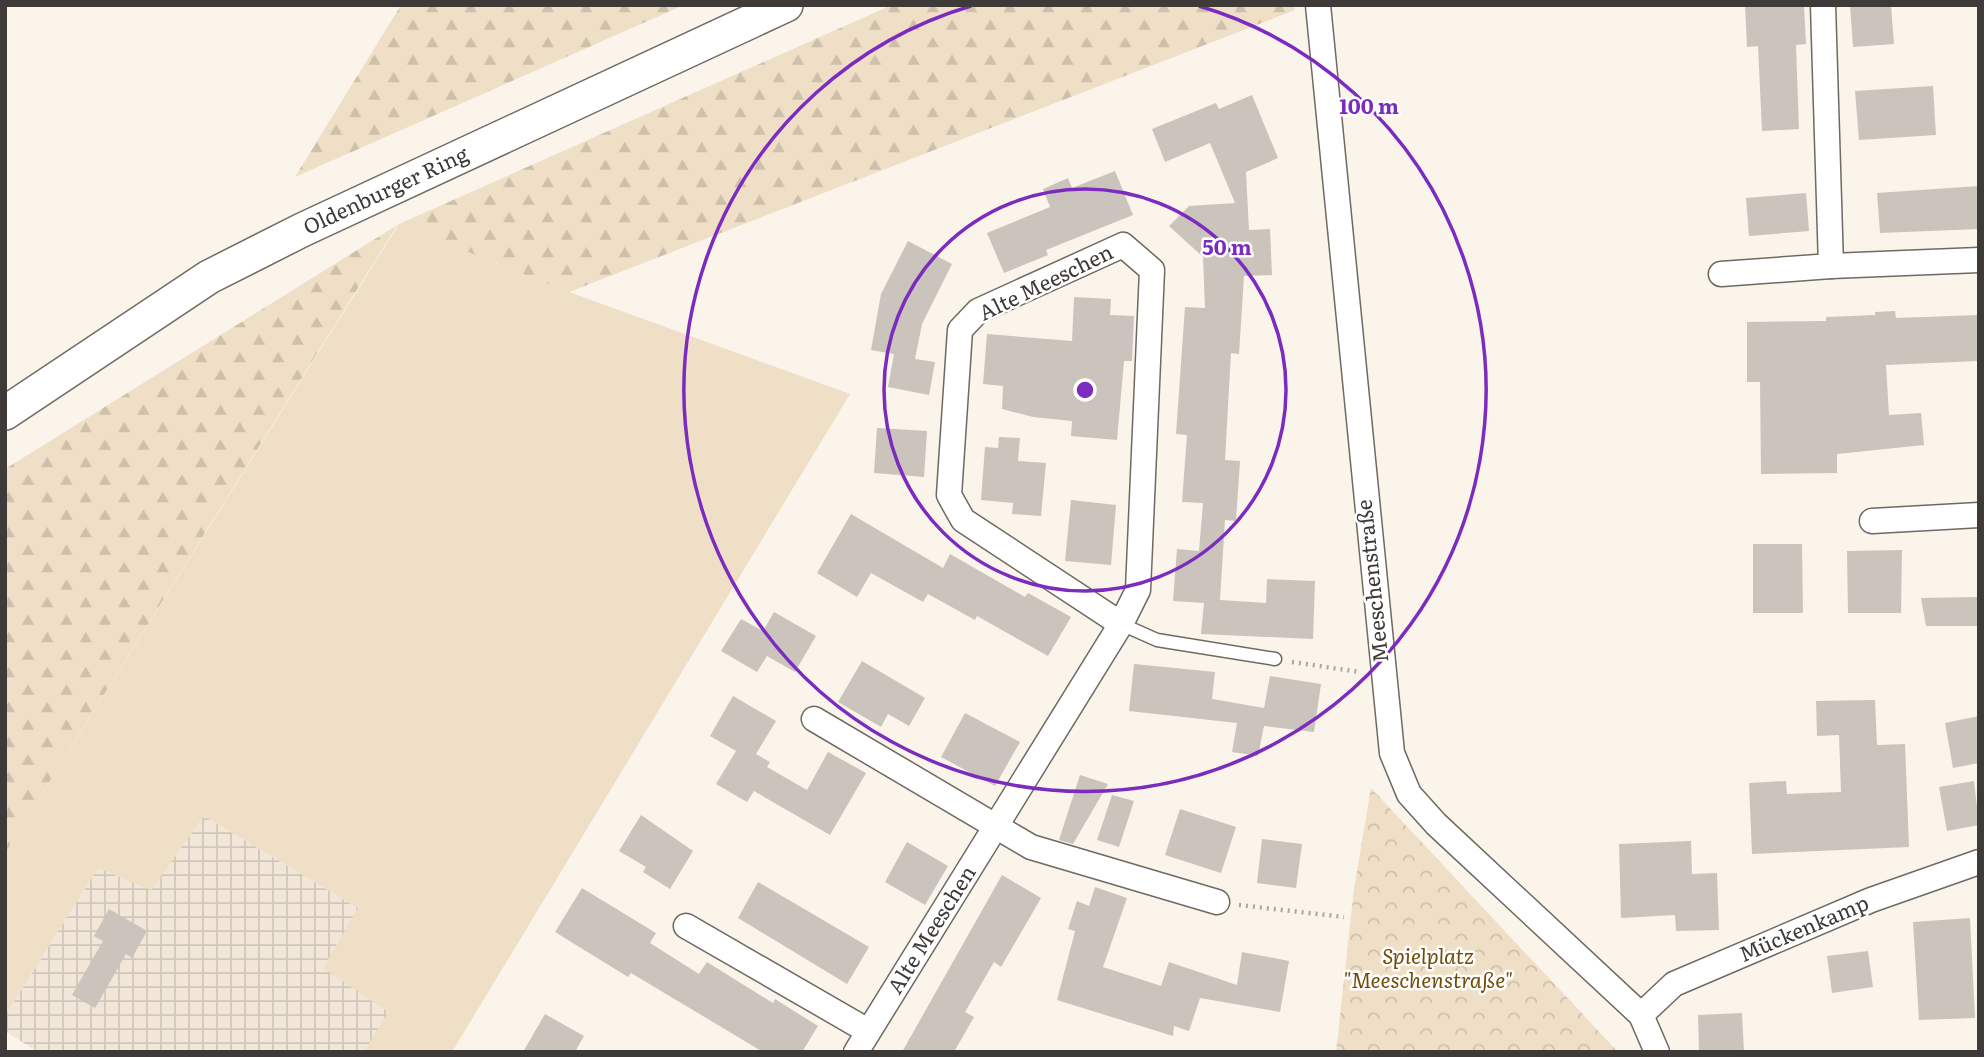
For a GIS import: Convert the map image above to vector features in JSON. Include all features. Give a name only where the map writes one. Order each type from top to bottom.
[{"type":"main road","name":"Oldenburger Ring","points":[[5,413],[209,277],[302,230],[786,5]]},
{"type":"street","name":"Meeschenstraße","points":[[1318,5],[1381,670],[1392,753],[1409,794],[1436,824],[1641,1015],[1657,1052]]},
{"type":"street","points":[[1823,5],[1831,266]]},
{"type":"street","name":"Alte Meeschen","points":[[686,926],[862,1042],[1121,624],[1138,590],[1152,270],[1123,245],[978,311],[960,330],[949,495],[963,520],[1121,624]]},
{"type":"street","points":[[1721,274],[1979,260]]},
{"type":"street","points":[[1872,521],[1979,514]]},
{"type":"street","points":[[814,719],[1031,847],[1217,902]]},
{"type":"street","name":"Mückenkamp","points":[[1641,1015],[1674,985],[1871,900],[1979,862]]},
{"type":"lane","points":[[1121,624],[1157,640],[1275,659]]},
{"type":"path","points":[[1275,659],[1362,672],[1381,670]]},
{"type":"path","points":[[1217,902],[1344,917]]},
{"type":"shaded area","points":[[204,816],[358,908],[389,1012],[364,1052],[38,1052],[5,1031],[5,1016],[98,868],[151,889]]},
{"type":"green space","points":[[401,5],[684,5],[295,177]]},
{"type":"green space","points":[[892,5],[1293,5],[1295,10],[569,292],[399,224]]},
{"type":"green space","points":[[399,224],[569,292],[850,394],[452,1052],[364,1052],[388,1012],[323,968],[358,908],[204,816],[151,890],[98,868],[5,1016],[5,853]]},
{"type":"green space","points":[[397,225],[5,853],[5,469]]},
{"type":"green space","name":"Spielplatz \"Meeschenstraße\"","points":[[1371,788],[1618,1052],[1336,1052],[1354,889]]},
{"type":"building","points":[[1745,5],[1804,5],[1806,44],[1796,45],[1799,129],[1762,131],[1758,46],[1747,47]]},
{"type":"building","points":[[1850,5],[1891,5],[1894,44],[1853,47]]},
{"type":"building","points":[[1933,86],[1936,135],[1859,140],[1855,91]]},
{"type":"building","points":[[1252,95],[1278,158],[1246,172],[1249,230],[1270,229],[1272,275],[1244,276],[1239,354],[1231,353],[1225,460],[1240,461],[1236,521],[1225,520],[1220,600],[1266,603],[1267,579],[1315,581],[1313,639],[1201,634],[1204,603],[1173,601],[1177,549],[1199,551],[1203,503],[1182,502],[1187,435],[1176,434],[1185,307],[1205,308],[1203,257],[1169,226],[1189,206],[1235,203],[1210,143],[1165,162],[1152,129],[1216,103],[1219,109]]},
{"type":"building","points":[[1115,171],[1133,215],[1046,250],[1048,255],[1004,273],[987,233],[1050,207],[1043,189],[1068,178],[1072,188]]},
{"type":"building","points":[[1979,186],[1979,229],[1880,233],[1877,193]]},
{"type":"building","points":[[1806,193],[1809,231],[1749,236],[1746,198]]},
{"type":"building","points":[[908,241],[952,264],[922,324],[915,359],[935,362],[929,395],[888,387],[894,354],[871,350],[881,294]]},
{"type":"building","points":[[1074,297],[1111,299],[1110,315],[1134,316],[1132,361],[1124,361],[1117,440],[1071,436],[1072,421],[1033,417],[1002,409],[1003,386],[983,384],[987,334],[1072,341]]},
{"type":"building","points":[[1895,311],[1896,318],[1979,315],[1979,361],[1886,365],[1889,415],[1921,413],[1924,445],[1837,454],[1837,473],[1761,474],[1760,382],[1747,382],[1747,322],[1826,321],[1826,317],[1875,315],[1875,312]]},
{"type":"building","points":[[877,428],[927,431],[924,477],[874,473]]},
{"type":"building","points":[[999,437],[1020,438],[1018,461],[1046,463],[1041,516],[1012,514],[1013,503],[981,500],[985,447],[998,448]]},
{"type":"building","points":[[1071,500],[1116,505],[1111,565],[1065,561]]},
{"type":"building","points":[[851,514],[943,568],[950,554],[1025,597],[1028,593],[1071,617],[1048,656],[977,616],[975,620],[928,594],[923,602],[871,573],[857,597],[817,573]]},
{"type":"building","points":[[1753,544],[1802,544],[1803,613],[1753,613]]},
{"type":"building","points":[[1902,550],[1901,613],[1848,613],[1847,551]]},
{"type":"building","points":[[1979,597],[1979,626],[1926,626],[1921,598]]},
{"type":"building","points":[[774,612],[816,636],[795,672],[767,656],[757,672],[721,651],[741,619],[763,631]]},
{"type":"building","points":[[862,661],[925,698],[909,726],[888,714],[881,727],[838,702]]},
{"type":"building","points":[[1134,664],[1215,672],[1212,699],[1264,708],[1270,676],[1321,684],[1314,732],[1264,726],[1258,756],[1232,752],[1237,723],[1129,711]]},
{"type":"building","points":[[733,696],[776,721],[756,754],[770,762],[767,767],[807,790],[828,752],[866,773],[830,835],[754,791],[747,802],[716,784],[736,751],[710,736]]},
{"type":"building","points":[[1875,700],[1877,745],[1905,744],[1909,847],[1752,854],[1749,783],[1786,781],[1787,794],[1841,792],[1839,735],[1817,736],[1816,701]]},
{"type":"building","points":[[965,713],[1020,742],[995,786],[941,757]]},
{"type":"building","points":[[1979,716],[1979,763],[1953,768],[1945,723]]},
{"type":"building","points":[[1080,775],[1108,784],[1073,844],[1059,840]]},
{"type":"building","points":[[1974,781],[1979,825],[1947,831],[1939,787]]},
{"type":"building","points":[[1112,795],[1134,801],[1119,847],[1097,840]]},
{"type":"building","points":[[1180,809],[1236,827],[1221,873],[1165,855]]},
{"type":"building","points":[[641,815],[693,851],[670,889],[643,872],[646,867],[619,851]]},
{"type":"building","points":[[1262,839],[1302,844],[1296,888],[1257,883]]},
{"type":"building","points":[[1691,841],[1692,874],[1717,873],[1719,930],[1676,931],[1675,915],[1621,918],[1619,844]]},
{"type":"building","points":[[907,842],[948,866],[925,905],[885,882]]},
{"type":"building","points":[[1002,875],[1041,898],[1001,967],[994,962],[965,1012],[974,1017],[954,1052],[902,1052]]},
{"type":"building","points":[[758,882],[869,947],[847,984],[738,918]]},
{"type":"building","points":[[1095,887],[1127,898],[1103,967],[1161,986],[1169,962],[1237,985],[1242,952],[1289,961],[1280,1012],[1200,998],[1189,1031],[1174,1026],[1173,1036],[1057,1000],[1075,931],[1068,929],[1077,901],[1089,906]]},
{"type":"building","points":[[582,888],[656,933],[650,943],[699,974],[707,962],[773,1003],[775,999],[818,1026],[802,1052],[763,1052],[631,973],[628,977],[555,932]]},
{"type":"building","points":[[109,909],[147,931],[132,958],[126,954],[95,1008],[72,995],[103,941],[94,936]]},
{"type":"building","points":[[1970,918],[1975,1018],[1919,1020],[1913,922]]},
{"type":"building","points":[[1868,951],[1873,987],[1832,993],[1827,956]]},
{"type":"building","points":[[1742,1013],[1744,1052],[1699,1052],[1698,1015]]},
{"type":"building","points":[[545,1014],[584,1036],[575,1052],[523,1052]]}]
